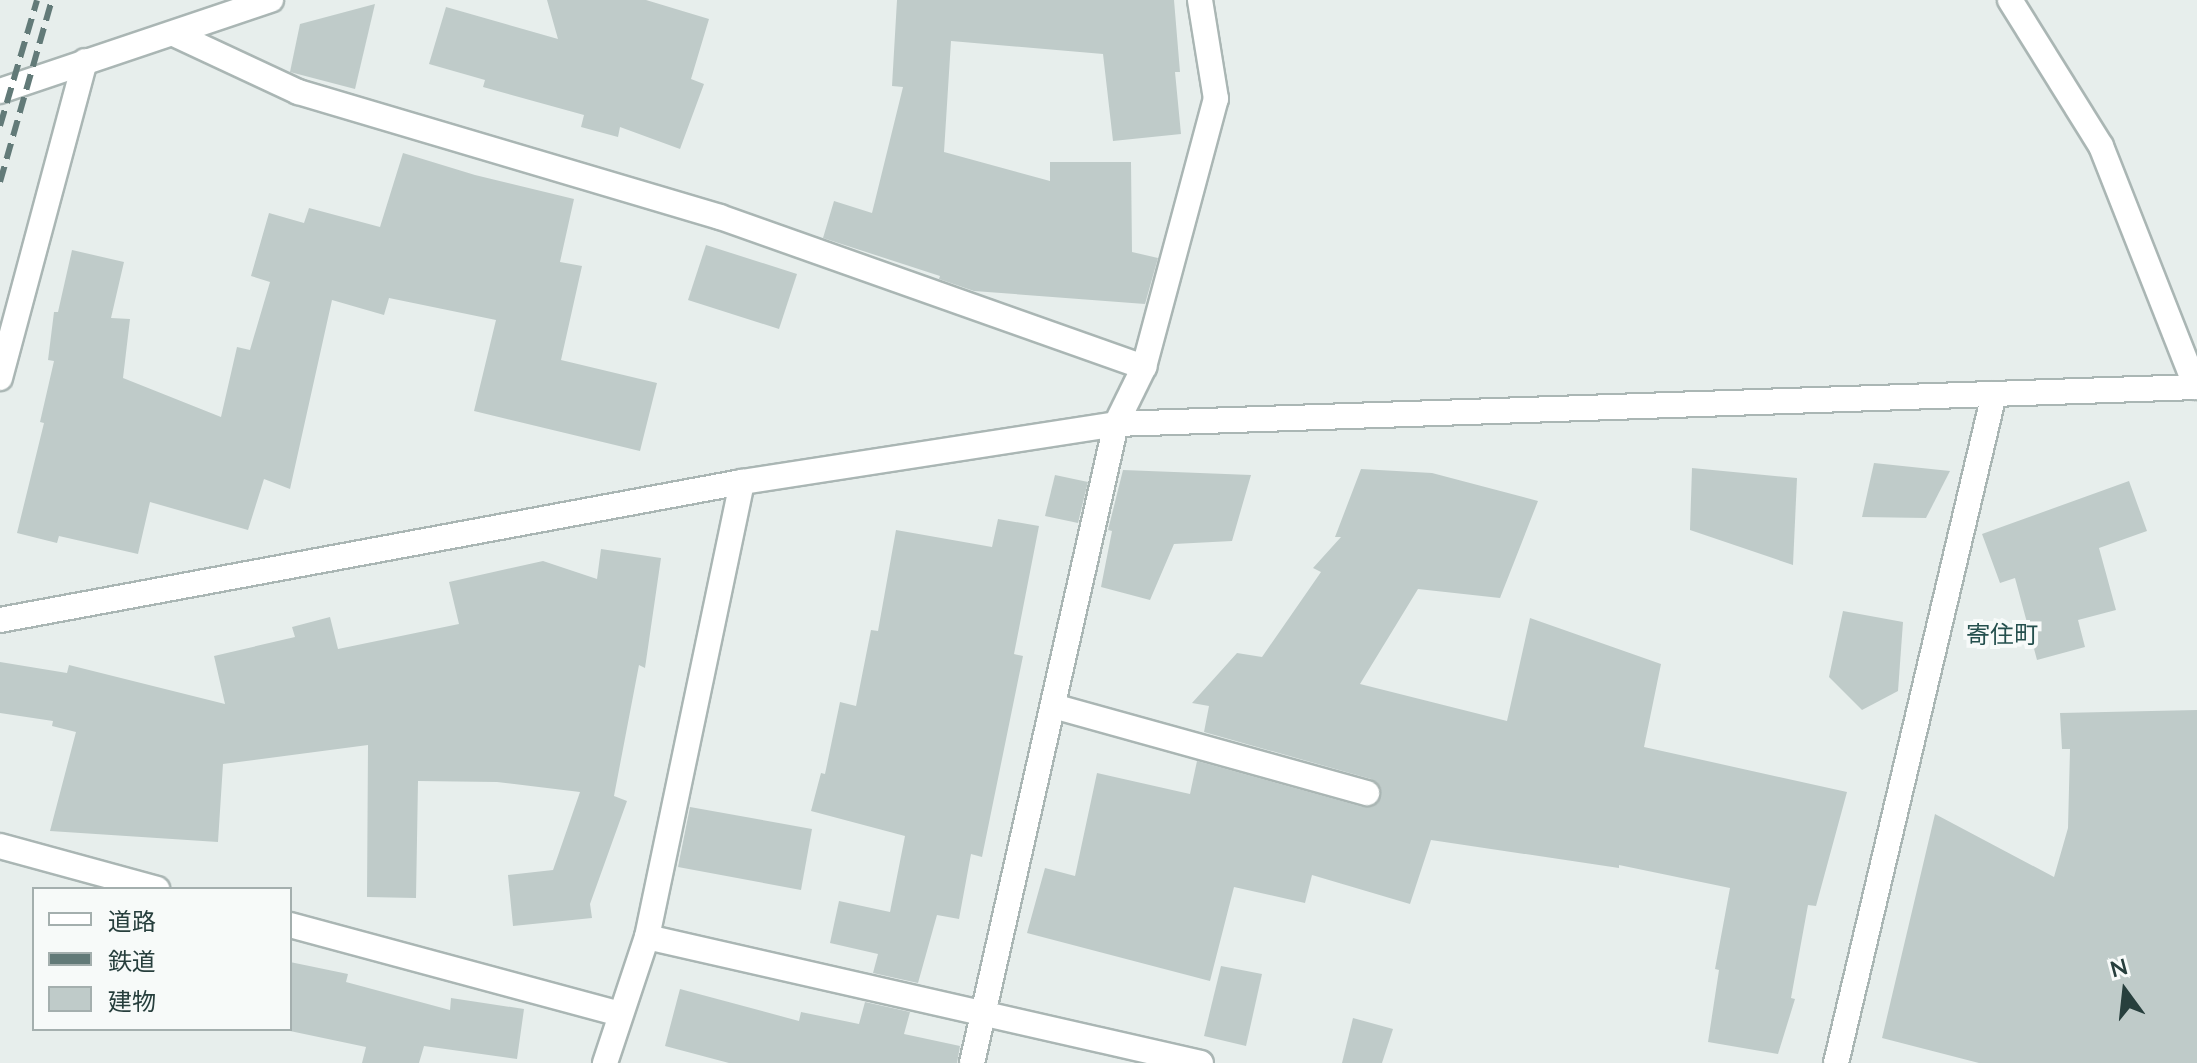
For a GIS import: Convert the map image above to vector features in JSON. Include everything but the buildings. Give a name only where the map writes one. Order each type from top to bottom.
[{"type":"street","points":[[0,91],[85,61],[176,35],[271,0]]},
{"type":"street","points":[[972,1063],[1116,424],[1144,367],[1216,99],[1200,0]]},
{"type":"street","points":[[0,620],[742,482],[1116,424],[2197,387],[2101,146],[2010,0]]},
{"type":"street","points":[[176,35],[298,92],[720,217],[1144,367]]},
{"type":"street","points":[[0,378],[85,61]]},
{"type":"street","points":[[1836,1063],[1994,394]]},
{"type":"street","points":[[605,1063],[647,937],[742,482]]},
{"type":"street","points":[[1053,706],[1367,793]]},
{"type":"street","points":[[0,846],[150,887]]},
{"type":"street","points":[[292,926],[619,1014]]},
{"type":"street","points":[[647,937],[985,1011],[1201,1063]]},
{"type":"railway","points":[[0,126],[37,0]]},
{"type":"railway","points":[[0,182],[52,0]]},
{"type":"district","name":"寄住町","points":[[2002,634]]}]
